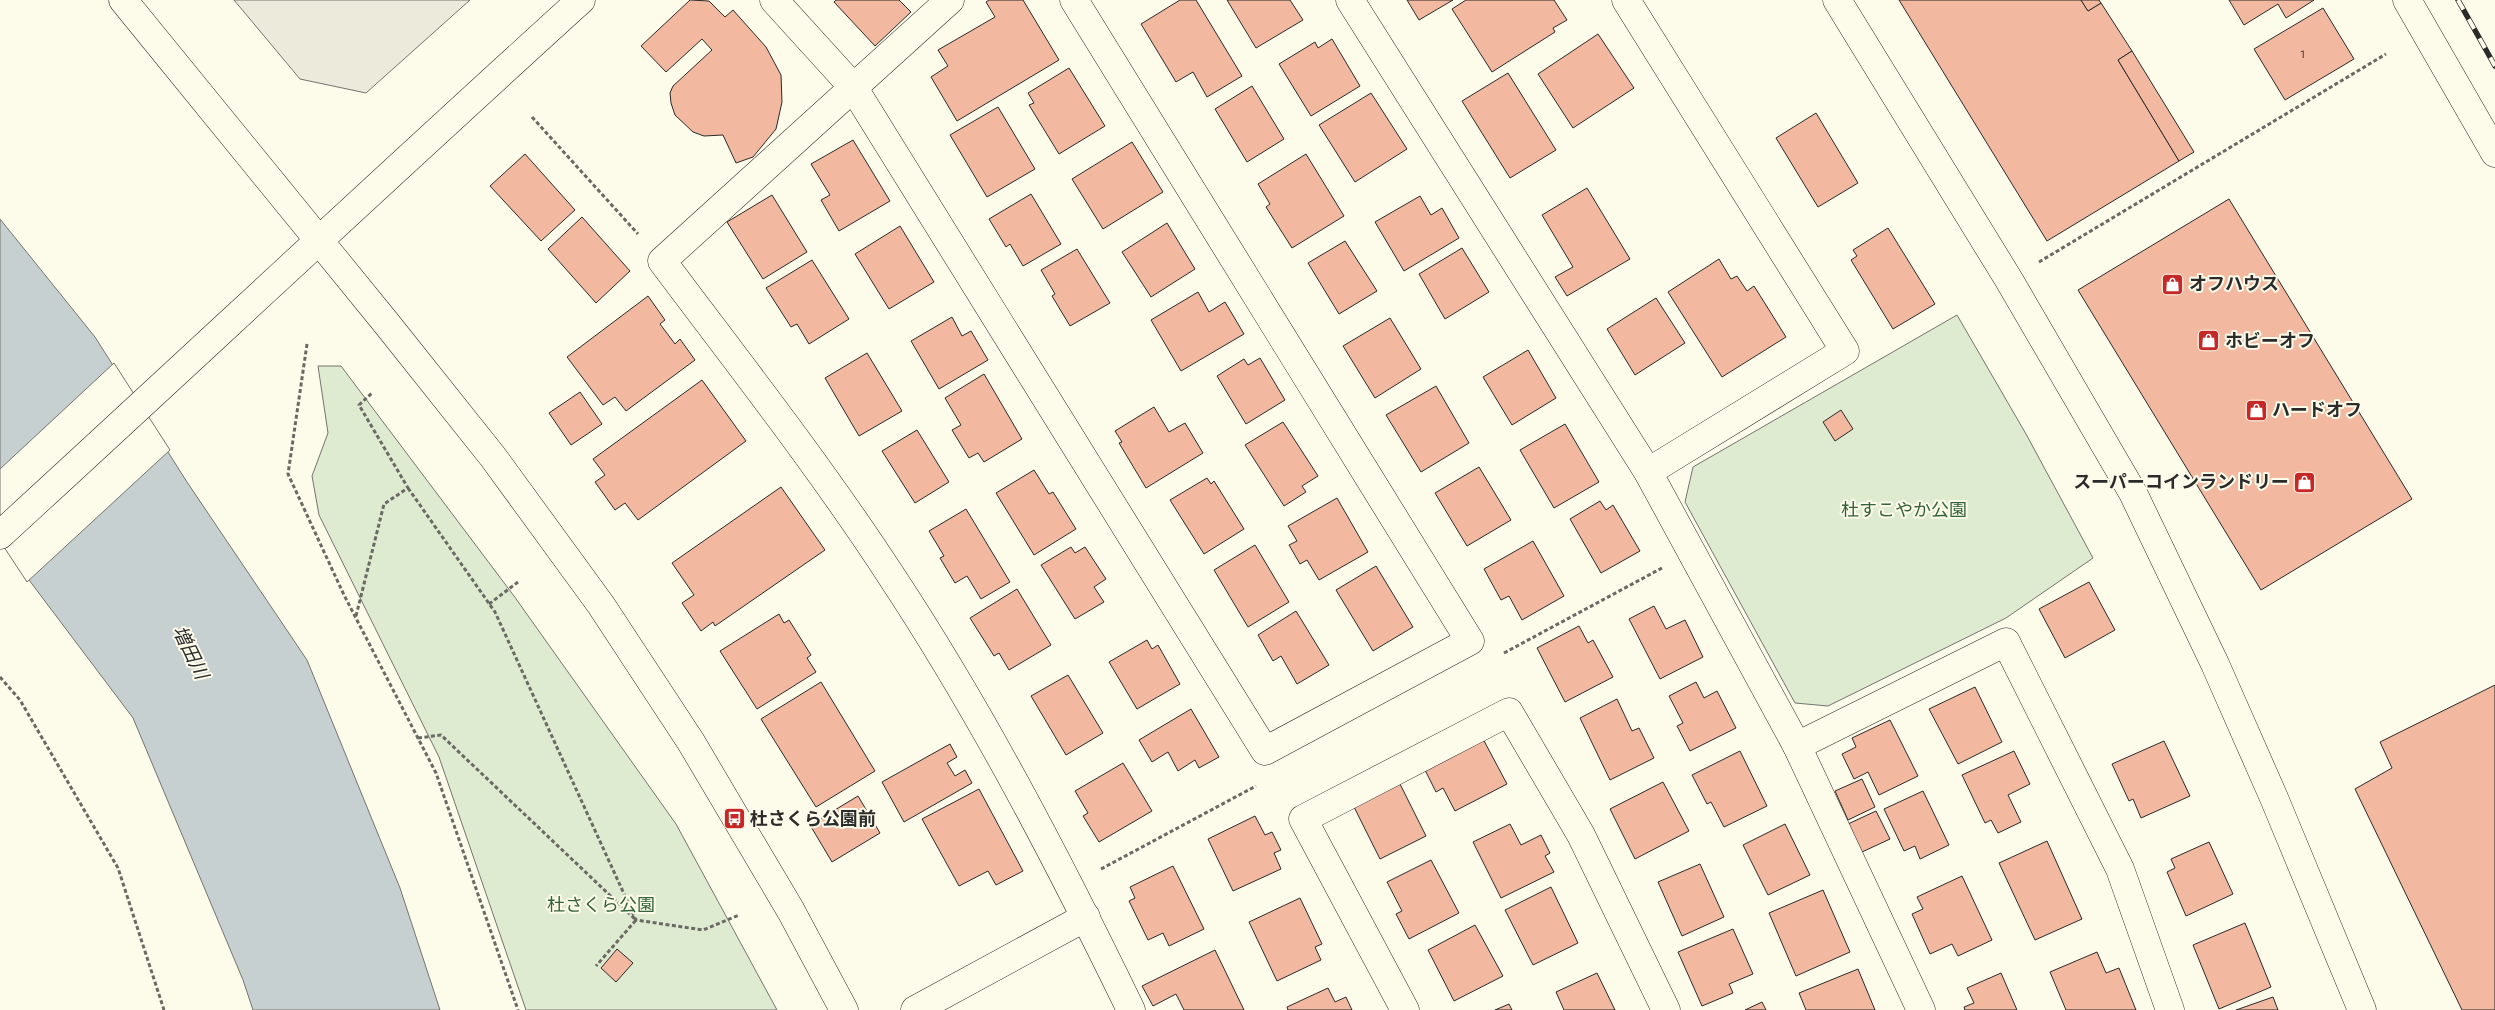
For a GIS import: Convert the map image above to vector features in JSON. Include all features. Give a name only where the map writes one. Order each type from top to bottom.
[{"type":"street","points":[[123,0],[258,168],[320,238],[492,457],[601,605],[696,750],[791,912],[844,1010]]},
{"type":"street","points":[[0,535],[189,362],[320,238],[581,0]]},
{"type":"street","points":[[774,0],[853,88],[1265,750],[1470,641],[1074,0]]},
{"type":"street","points":[[950,0],[662,261],[802,446],[892,577],[977,713],[1086,917],[1131,1010]]},
{"type":"street","points":[[1350,0],[1648,472],[1797,746],[1921,1010]]},
{"type":"street","points":[[1626,0],[1845,351],[1648,472]]},
{"type":"street","points":[[1837,0],[2008,280],[2137,502],[2219,673],[2274,798],[2362,1010]]},
{"type":"street","points":[[2407,0],[2495,153]]},
{"type":"street","points":[[1797,746],[2006,642],[2120,869],[2170,1010]]},
{"type":"street","points":[[1405,1010],[1303,819],[1509,712],[1581,835],[1666,1010]]},
{"type":"street","points":[[915,1010],[1086,917]]},
{"type":"path","points":[[2008,280],[2386,54]]},
{"type":"path","points":[[532,117],[662,261]]},
{"type":"path","points":[[308,344],[288,474],[344,595],[436,773],[518,1010]]},
{"type":"path","points":[[372,393],[359,405],[408,488],[495,612],[636,920]]},
{"type":"path","points":[[356,616],[384,504],[408,488]]},
{"type":"path","points":[[489,604],[518,582]]},
{"type":"path","points":[[0,677],[20,700],[118,868],[164,1010]]},
{"type":"path","points":[[418,738],[441,735],[636,920],[703,930],[739,915]]},
{"type":"path","points":[[596,966],[636,920]]},
{"type":"green space","name":"杜すこやか公園","points":[[1957,315],[2026,434],[2093,558],[2006,618],[1828,706],[1795,703],[1685,502],[1693,467]]},
{"type":"green space","name":"杜さくら公園","points":[[318,366],[341,366],[514,596],[676,824],[777,1010],[526,1010],[439,757],[319,515],[312,476],[328,433]]},
{"type":"shaded area","points":[[234,0],[470,0],[366,93],[300,79]]},
{"type":"water","name":"増田川","points":[[0,219],[95,337],[187,482],[307,660],[400,888],[440,1010],[253,1010],[243,980],[133,718],[23,572],[0,536]]},
{"type":"pier","points":[[114,363],[170,450],[27,582],[0,541],[0,469]]},
{"type":"building","points":[[690,0],[709,1],[725,17],[733,10],[766,47],[781,75],[782,102],[776,129],[753,157],[736,163],[723,135],[704,136],[693,132],[675,115],[671,103],[670,93],[673,86],[712,50],[702,39],[666,72],[641,46]]},
{"type":"building","points":[[836,0],[899,0],[911,12],[875,46],[834,2]]},
{"type":"building","points":[[989,0],[1023,0],[1059,60],[957,121],[931,77],[948,66],[938,50],[995,17],[986,2]]},
{"type":"building","points":[[1180,0],[1196,0],[1242,76],[1207,97],[1193,72],[1176,82],[1141,24]]},
{"type":"building","points":[[1227,0],[1290,0],[1303,20],[1256,48]]},
{"type":"building","points":[[1407,0],[1453,0],[1419,20]]},
{"type":"building","points":[[1466,0],[1554,0],[1567,20],[1553,28],[1555,32],[1492,72],[1452,9]]},
{"type":"building","points":[[1899,0],[2081,0],[2088,11],[2101,3],[2132,51],[2118,60],[2179,161],[2047,241]]},
{"type":"building","points":[[2081,0],[2099,0],[2101,3],[2088,11]]},
{"type":"building","points":[[2229,0],[2314,0],[2286,18],[2278,4],[2244,25]]},
{"type":"building","points":[[2323,8],[2354,59],[2285,100],[2254,49]]},
{"type":"building","points":[[1598,34],[1634,88],[1573,128],[1538,74]]},
{"type":"building","points":[[1332,39],[1360,86],[1311,116],[1279,64],[1315,42],[1318,48]]},
{"type":"building","points":[[2132,51],[2194,152],[2179,161],[2118,60]]},
{"type":"building","points":[[1069,68],[1105,126],[1059,154],[1029,105],[1034,103],[1028,93]]},
{"type":"building","points":[[1508,73],[1556,150],[1510,178],[1462,101]]},
{"type":"building","points":[[1252,86],[1284,139],[1247,162],[1215,109]]},
{"type":"building","points":[[1371,93],[1407,149],[1355,182],[1319,125]]},
{"type":"building","points":[[998,107],[1035,169],[987,197],[950,135]]},
{"type":"building","points":[[1816,113],[1858,183],[1818,207],[1776,138]]},
{"type":"building","points":[[853,140],[890,201],[839,231],[821,200],[830,195],[811,164]]},
{"type":"building","points":[[1132,142],[1163,192],[1103,229],[1072,179]]},
{"type":"building","points":[[525,154],[575,210],[541,241],[490,186]]},
{"type":"building","points":[[1306,154],[1344,216],[1292,248],[1266,207],[1270,204],[1258,184]]},
{"type":"building","points":[[1587,188],[1630,259],[1567,296],[1555,277],[1573,267],[1542,215]]},
{"type":"building","points":[[1031,194],[1061,244],[1023,266],[1010,244],[1006,247],[989,219]]},
{"type":"building","points":[[772,195],[807,252],[763,279],[727,222]]},
{"type":"building","points":[[1420,196],[1431,215],[1442,208],[1459,238],[1404,271],[1375,222]]},
{"type":"building","points":[[2229,199],[2412,499],[2261,590],[2078,290]]},
{"type":"building","points":[[582,217],[630,271],[596,303],[548,249]]},
{"type":"building","points":[[1167,223],[1195,269],[1151,297],[1122,252]]},
{"type":"building","points":[[900,226],[934,282],[889,309],[855,254]]},
{"type":"building","points":[[1888,228],[1935,304],[1893,329],[1851,260],[1857,256],[1853,250]]},
{"type":"building","points":[[1345,241],[1377,291],[1339,314],[1308,263]]},
{"type":"building","points":[[1462,248],[1489,292],[1445,319],[1419,274]]},
{"type":"building","points":[[1077,249],[1110,303],[1070,326],[1052,296],[1055,294],[1041,270]]},
{"type":"building","points":[[1719,259],[1731,279],[1737,276],[1747,291],[1754,286],[1786,337],[1722,377],[1668,292]]},
{"type":"building","points":[[812,260],[849,319],[809,344],[797,324],[791,327],[766,288]]},
{"type":"building","points":[[1198,292],[1209,312],[1225,302],[1244,334],[1181,371],[1151,320]]},
{"type":"building","points":[[648,296],[665,320],[660,324],[675,344],[680,339],[695,360],[626,411],[615,397],[603,405],[567,357]]},
{"type":"building","points":[[1656,298],[1685,343],[1635,375],[1607,329]]},
{"type":"building","points":[[952,317],[962,336],[971,331],[988,360],[939,389],[911,341]]},
{"type":"building","points":[[1390,318],[1421,369],[1375,398],[1343,346]]},
{"type":"building","points":[[1528,350],[1556,398],[1512,425],[1483,377]]},
{"type":"building","points":[[867,353],[902,411],[859,436],[825,378]]},
{"type":"building","points":[[1260,358],[1285,400],[1246,424],[1217,376],[1244,359],[1248,365]]},
{"type":"building","points":[[984,374],[1022,439],[984,462],[978,453],[969,458],[952,430],[961,425],[945,398]]},
{"type":"building","points":[[702,380],[746,441],[638,520],[625,503],[615,510],[595,482],[605,475],[593,459]]},
{"type":"building","points":[[1436,386],[1469,443],[1421,472],[1386,415]]},
{"type":"building","points":[[580,392],[602,424],[571,445],[549,413]]},
{"type":"building","points":[[1154,407],[1169,432],[1185,423],[1203,453],[1146,488],[1119,443],[1122,442],[1115,431]]},
{"type":"building","points":[[1841,410],[1853,429],[1835,441],[1823,422]]},
{"type":"building","points":[[1283,422],[1318,476],[1302,486],[1306,492],[1284,506],[1245,445]]},
{"type":"building","points":[[1565,424],[1599,482],[1554,508],[1520,450]]},
{"type":"building","points":[[917,430],[949,482],[915,503],[882,451]]},
{"type":"building","points":[[1479,467],[1511,520],[1467,546],[1435,493]]},
{"type":"building","points":[[1034,470],[1049,494],[1053,492],[1076,529],[1034,555],[996,493]]},
{"type":"building","points":[[1207,478],[1211,484],[1214,481],[1244,529],[1204,554],[1170,500]]},
{"type":"building","points":[[781,487],[825,550],[715,626],[713,622],[701,631],[682,603],[694,595],[672,563]]},
{"type":"building","points":[[1337,498],[1368,552],[1319,580],[1307,560],[1300,564],[1289,545],[1297,541],[1288,526]]},
{"type":"building","points":[[1600,501],[1606,510],[1613,505],[1640,551],[1601,573],[1570,519]]},
{"type":"building","points":[[966,509],[1010,582],[981,599],[967,576],[955,583],[940,558],[944,556],[929,531]]},
{"type":"building","points":[[1533,541],[1564,596],[1522,620],[1509,596],[1501,600],[1484,569]]},
{"type":"building","points":[[1255,545],[1289,602],[1248,627],[1214,570]]},
{"type":"building","points":[[1071,547],[1075,553],[1085,547],[1106,579],[1094,587],[1104,602],[1075,619],[1041,565]]},
{"type":"building","points":[[1376,566],[1413,627],[1373,651],[1336,590]]},
{"type":"building","points":[[2089,582],[2115,630],[2065,658],[2039,609]]},
{"type":"building","points":[[1017,589],[1051,645],[1009,670],[999,653],[994,656],[970,618]]},
{"type":"building","points":[[1654,606],[1666,629],[1685,620],[1703,657],[1660,679],[1629,619]]},
{"type":"building","points":[[1296,611],[1329,665],[1297,684],[1281,656],[1273,661],[1258,635]]},
{"type":"building","points":[[779,614],[784,623],[789,620],[811,655],[807,658],[816,672],[757,709],[720,651]]},
{"type":"building","points":[[1579,626],[1588,643],[1593,640],[1613,677],[1565,702],[1537,648]]},
{"type":"building","points":[[1147,640],[1152,649],[1158,645],[1180,684],[1137,709],[1109,662]]},
{"type":"building","points":[[1068,675],[1103,733],[1066,755],[1031,696]]},
{"type":"building","points":[[821,682],[875,771],[816,807],[761,719]]},
{"type":"building","points":[[1696,682],[1704,698],[1717,691],[1736,728],[1690,751],[1677,726],[1683,723],[1669,696]]},
{"type":"building","points":[[2495,685],[2495,1010],[2462,1010],[2355,789],[2392,768],[2380,742]]},
{"type":"building","points":[[1975,687],[2002,742],[1958,764],[1929,709]]},
{"type":"building","points":[[1617,699],[1632,731],[1639,728],[1654,758],[1610,780],[1580,718]]},
{"type":"building","points":[[1191,709],[1219,757],[1199,768],[1195,760],[1178,771],[1168,752],[1152,762],[1139,740]]},
{"type":"building","points":[[1890,720],[1918,776],[1879,795],[1868,772],[1854,779],[1842,754],[1856,747],[1852,738]]},
{"type":"building","points":[[1482,737],[1507,784],[1455,811],[1443,788],[1436,792],[1424,768]]},
{"type":"building","points":[[2164,741],[2190,796],[2141,818],[2133,799],[2129,801],[2112,764]]},
{"type":"building","points":[[950,744],[957,757],[947,763],[955,776],[965,770],[972,783],[904,822],[882,782]]},
{"type":"building","points":[[1740,751],[1767,806],[1724,827],[1711,802],[1707,804],[1692,775]]},
{"type":"building","points":[[2014,751],[2030,784],[2008,795],[2021,822],[1998,833],[1991,820],[1985,823],[1962,775]]},
{"type":"building","points":[[1123,763],[1152,811],[1099,842],[1083,816],[1088,813],[1075,791]]},
{"type":"building","points":[[1397,778],[1426,836],[1380,859],[1351,801]]},
{"type":"building","points":[[1862,779],[1875,807],[1848,820],[1835,791]]},
{"type":"building","points":[[1663,782],[1689,831],[1635,859],[1610,809]]},
{"type":"building","points":[[979,789],[1023,871],[996,885],[988,871],[959,886],[922,819]]},
{"type":"building","points":[[1923,791],[1949,845],[1920,859],[1915,846],[1904,851],[1884,809]]},
{"type":"building","points":[[858,796],[880,833],[832,862],[810,825]]},
{"type":"building","points":[[1876,811],[1890,839],[1862,852],[1848,824]]},
{"type":"building","points":[[1255,816],[1265,835],[1272,832],[1281,850],[1274,853],[1281,869],[1233,891],[1208,839]]},
{"type":"building","points":[[1510,824],[1521,845],[1541,835],[1550,853],[1545,856],[1554,872],[1501,898],[1473,842]]},
{"type":"building","points":[[1785,824],[1810,875],[1768,895],[1743,845]]},
{"type":"building","points":[[2047,841],[2082,919],[2035,940],[1999,863]]},
{"type":"building","points":[[2209,842],[2233,894],[2186,916],[2167,872],[2175,868],[2171,859]]},
{"type":"building","points":[[1431,860],[1459,913],[1409,939],[1396,914],[1402,911],[1387,882]]},
{"type":"building","points":[[1700,864],[1724,917],[1682,936],[1658,882]]},
{"type":"building","points":[[1173,866],[1204,929],[1169,946],[1163,933],[1148,940],[1129,901],[1135,898],[1130,887]]},
{"type":"building","points":[[1962,876],[1992,940],[1958,956],[1952,944],[1930,954],[1912,914],[1923,909],[1917,897]]},
{"type":"building","points":[[1551,887],[1578,943],[1533,965],[1505,910]]},
{"type":"building","points":[[1823,890],[1850,952],[1796,976],[1769,913]]},
{"type":"building","points":[[1300,898],[1322,944],[1315,947],[1321,960],[1277,981],[1249,922]]},
{"type":"building","points":[[2245,923],[2271,987],[2219,1009],[2193,945]]},
{"type":"building","points":[[1475,925],[1503,976],[1454,1001],[1428,950]]},
{"type":"building","points":[[1733,929],[1753,974],[1729,984],[1733,993],[1702,1006],[1678,952]]},
{"type":"building","points":[[617,949],[633,963],[616,982],[601,968]]},
{"type":"building","points":[[1215,950],[1244,1010],[1184,1010],[1176,994],[1153,1006],[1142,986]]},
{"type":"building","points":[[2097,952],[2106,973],[2119,968],[2136,1010],[2066,1010],[2050,972]]},
{"type":"building","points":[[1858,969],[1875,1010],[1806,1010],[1799,993]]},
{"type":"building","points":[[1597,973],[1615,1010],[1564,1010],[1556,992]]},
{"type":"building","points":[[2001,973],[2017,1010],[1965,1010],[1964,1007],[1974,1003],[1967,988]]},
{"type":"building","points":[[1328,988],[1335,1002],[1346,997],[1352,1010],[1288,1010],[1287,1007]]},
{"type":"building","points":[[2273,997],[2278,1010],[2236,1010]]},
{"type":"building","points":[[1762,1002],[1766,1010],[1745,1010]]},
{"type":"building","points":[[1509,1004],[1512,1010],[1495,1010]]},
{"type":"railway","points":[[2458,0],[2495,66]]},
{"type":"place","name":"オフハウス","points":[[2173,284]]},
{"type":"place","name":"ホビーオフ","points":[[2209,341]]},
{"type":"place","name":"ハードオフ","points":[[2256,410]]},
{"type":"place","name":"スーパーコインランドリー","points":[[2305,482]]},
{"type":"place","name":"杜さくら公園前","points":[[734,819]]}]
